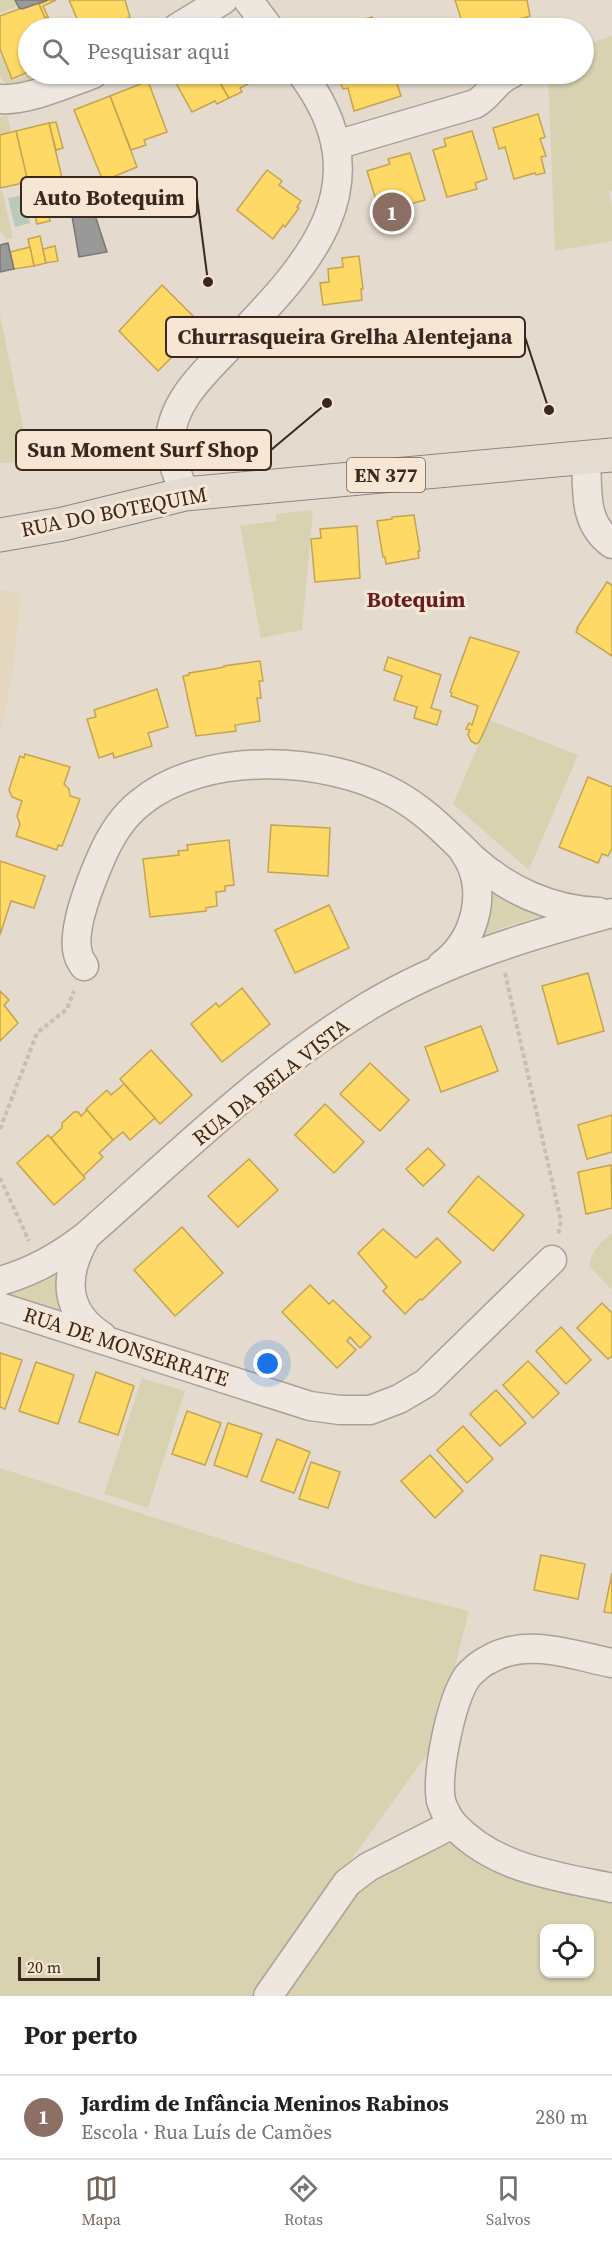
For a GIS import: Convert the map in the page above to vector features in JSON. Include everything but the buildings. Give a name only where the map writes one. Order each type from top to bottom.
[{"type":"main road","name":"RUA DO BOTEQUIM","points":[[0,535],[63,524],[185,494],[599,456]]},
{"type":"street","points":[[193,18],[223,0]]},
{"type":"street","points":[[248,0],[262,18]]},
{"type":"street","points":[[0,99],[10,100],[65,84]]},
{"type":"street","points":[[185,494],[174,466],[170,442],[175,417],[184,398],[197,380],[270,304],[314,248],[328,223],[336,197],[339,171],[332,125],[323,105],[309,84]]},
{"type":"street","points":[[336,145],[476,104],[484,100],[497,84]]},
{"type":"street","points":[[599,456],[592,519],[594,526],[612,544]]},
{"type":"street","points":[[84,966],[78,954],[77,939],[80,921],[97,867],[108,842],[123,819],[160,789],[184,778],[220,768],[282,765],[320,770],[359,779],[394,794],[424,812],[492,874],[521,893],[561,907],[582,911],[612,912]]},
{"type":"street","points":[[427,976],[450,959],[463,943],[472,926],[476,908],[478,891],[476,876],[469,859],[456,840]]},
{"type":"street","name":"RUA DA BELA VISTA","points":[[0,1281],[64,1254],[243,1098],[311,1044],[368,1007],[467,958],[612,912]]},
{"type":"street","points":[[86,1236],[75,1256],[70,1275],[71,1295],[77,1313],[90,1328],[109,1341]]},
{"type":"street","name":"RUA DE MONSERRATE","points":[[0,1307],[310,1406],[340,1410],[370,1410],[399,1399],[426,1383],[552,1260]]},
{"type":"street","points":[[612,1663],[542,1648],[516,1649],[488,1659],[467,1677],[454,1707],[442,1760],[441,1802],[453,1824],[487,1851],[518,1867],[612,1888]]},
{"type":"street","points":[[268,1996],[347,1883],[368,1867],[453,1824]]},
{"type":"path","points":[[499,946],[561,1221],[552,1260]]},
{"type":"path","points":[[0,1130],[37,1033],[67,1009],[84,966]]},
{"type":"path","points":[[0,1178],[40,1266]]},
{"type":"shaded area","points":[[0,0],[15,0],[18,6],[0,13]]},
{"type":"shaded area","points":[[612,36],[612,191],[609,192],[612,207],[612,241],[555,251],[548,84],[594,84],[594,42]]},
{"type":"shaded area","points":[[0,53],[12,81],[18,79],[18,84],[22,84],[8,86],[0,77]]},
{"type":"shaded area","points":[[7,115],[11,132],[0,135],[0,117]]},
{"type":"shaded area","points":[[2,190],[13,238],[7,239],[0,231],[0,191]]},
{"type":"shaded area","points":[[24,195],[30,223],[15,227],[8,198]]},
{"type":"shaded area","points":[[0,315],[30,461],[0,463]]},
{"type":"shaded area","points":[[313,510],[302,630],[261,638],[240,526],[276,521],[276,514]]},
{"type":"shaded area","points":[[0,589],[21,594],[13,671],[0,736]]},
{"type":"shaded area","points":[[489,720],[578,755],[529,870],[453,804]]},
{"type":"shaded area","points":[[489,886],[547,915],[509,925],[481,937]]},
{"type":"shaded area","points":[[612,1233],[612,1290],[590,1267],[590,1261],[600,1244]]},
{"type":"shaded area","points":[[58,1273],[65,1314],[0,1294],[30,1286]]},
{"type":"shaded area","points":[[142,1378],[185,1391],[148,1508],[104,1494]]},
{"type":"shaded area","points":[[0,1468],[364,1585],[469,1611],[436,1742],[253,1996],[0,1996]]},
{"type":"shaded area","points":[[452,1843],[492,1871],[612,1904],[612,1996],[281,1996],[361,1880]]},
{"type":"place","name":"Jardim de Infância Meninos Rabinos","points":[[392,212]]},
{"type":"place","name":"Auto Botequim","points":[[208,282]]},
{"type":"place","name":"Sun Moment Surf Shop","points":[[327,403]]},
{"type":"place","name":"Churrasqueira Grelha Alentejana","points":[[549,410]]},
{"type":"district","name":"Botequim","points":[[416,599]]}]
